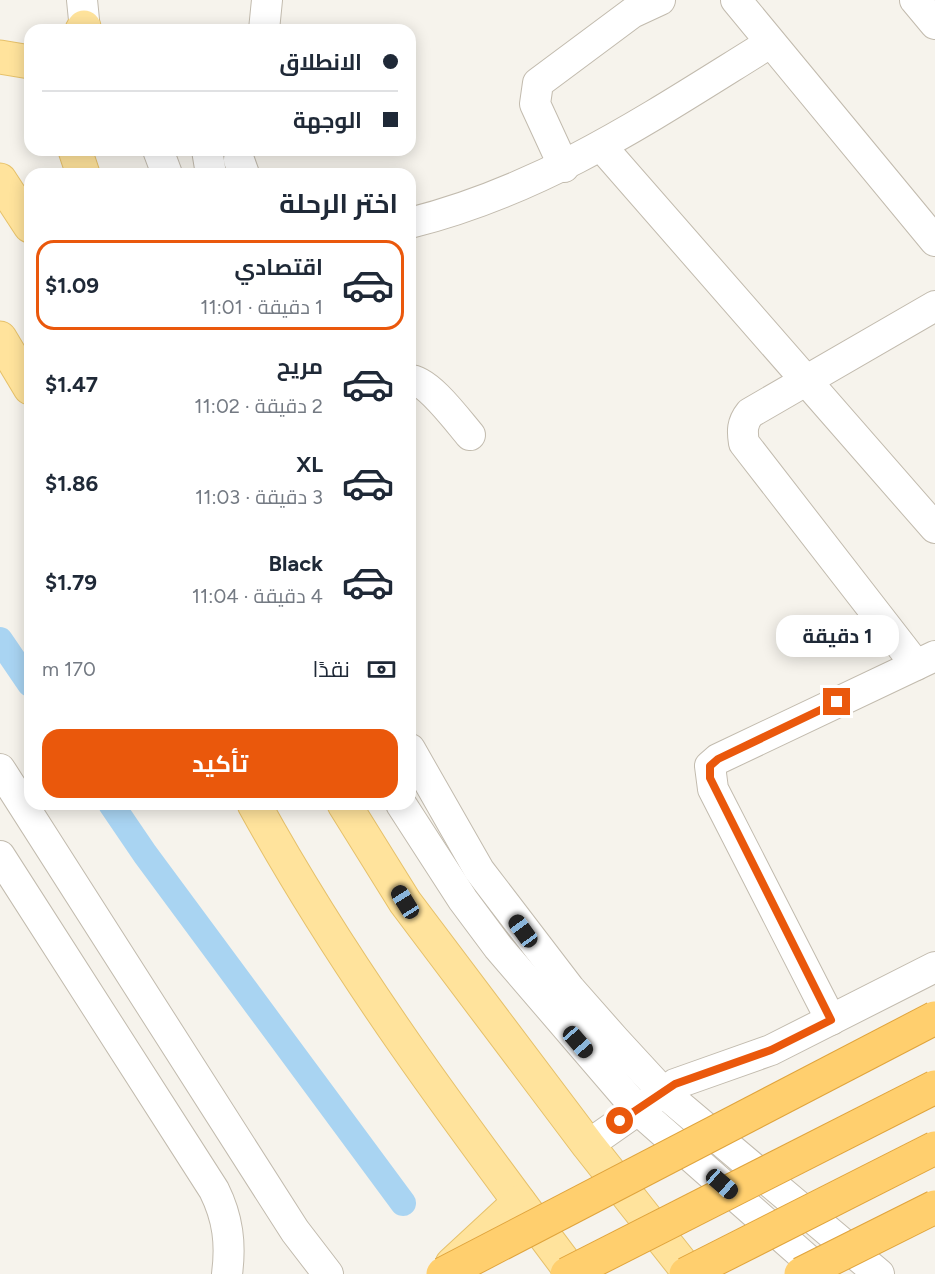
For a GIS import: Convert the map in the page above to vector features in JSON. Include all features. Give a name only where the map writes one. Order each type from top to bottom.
[{"type":"highway","points":[[442,1274],[935,1018]]},
{"type":"highway","points":[[567,1274],[935,1087]]},
{"type":"highway","points":[[688,1274],[935,1148]]},
{"type":"highway","points":[[801,1274],[935,1207]]},
{"type":"main road","points":[[0,57],[24,61]]},
{"type":"main road","points":[[0,180],[24,217]]},
{"type":"main road","points":[[0,338],[24,378]]},
{"type":"main road","points":[[258,810],[362,984],[410,1056],[573,1274]]},
{"type":"main road","points":[[348,810],[405,902],[688,1274]]},
{"type":"main road","points":[[442,1274],[519,1202]]},
{"type":"street","points":[[265,24],[267,0]]},
{"type":"street","points":[[564,167],[536,104],[538,83],[632,13],[660,0]]},
{"type":"street","points":[[736,0],[935,242]]},
{"type":"street","points":[[915,0],[935,24]]},
{"type":"street","points":[[416,221],[499,195],[564,167],[602,147],[770,43]]},
{"type":"street","points":[[602,147],[935,528]]},
{"type":"street","points":[[831,1020],[713,789],[710,766],[718,759],[926,660],[744,443],[744,422],[750,412],[935,306]]},
{"type":"street","points":[[416,381],[428,388],[470,435]]},
{"type":"street","points":[[416,760],[479,870],[523,931],[570,989],[662,1091],[879,1274]]},
{"type":"street","points":[[0,769],[24,806]]},
{"type":"street","points":[[26,810],[296,1231],[328,1274]]},
{"type":"street","points":[[405,810],[463,900],[498,947],[637,1108],[824,1274]]},
{"type":"street","points":[[0,856],[214,1190],[222,1206],[229,1239],[244,1274]]},
{"type":"street","points":[[588,1145],[662,1091],[700,1073],[771,1050],[935,967]]},
{"type":"street","points":[[861,1244],[935,1225]]},
{"type":"street","points":[[296,1231],[302,1274]]},
{"type":"street","points":[[227,1274],[229,1239]]},
{"type":"waterway","points":[[0,640],[24,675]]},
{"type":"waterway","points":[[115,810],[145,854],[403,1203]]},
{"type":"route","points":[[620,1121],[662,1091],[687,1078],[736,1064],[771,1050],[831,1020],[713,789],[710,766],[718,759],[837,702]]}]
